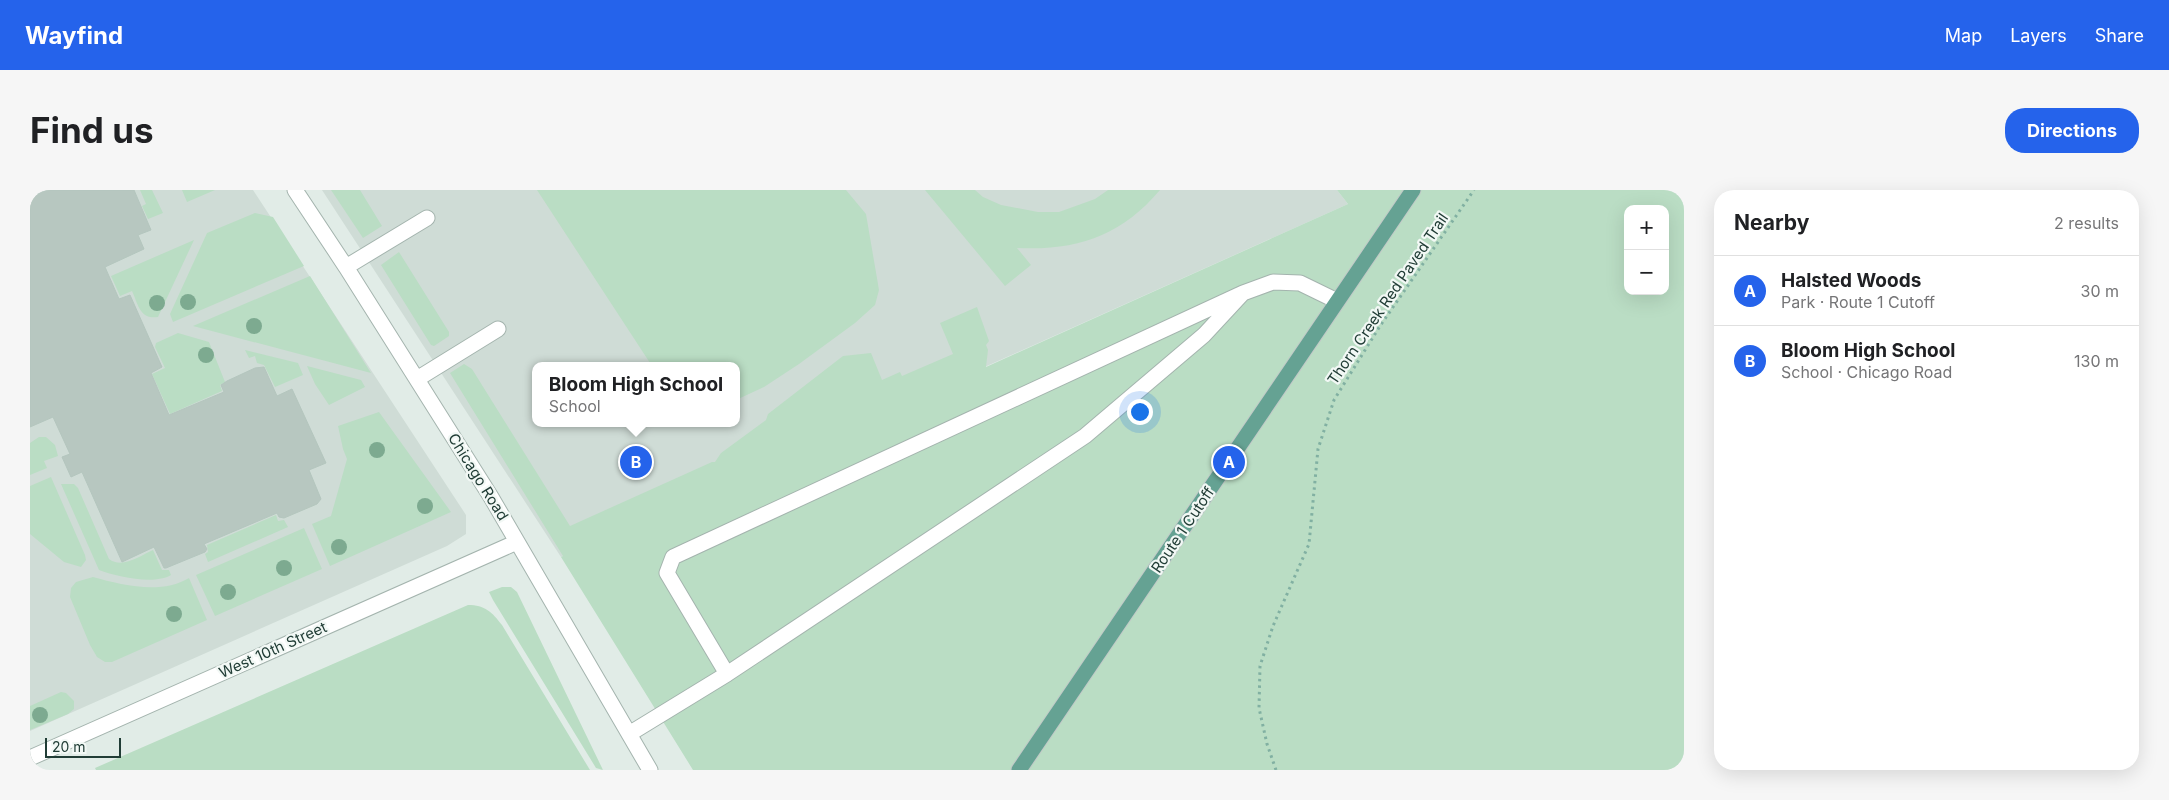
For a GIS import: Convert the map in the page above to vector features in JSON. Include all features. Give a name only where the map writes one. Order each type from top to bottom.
[{"type":"main road","name":"Route 1 Cutoff","points":[[1020,770],[1413,190]]},
{"type":"street","name":"Chicago Road","points":[[295,190],[417,379],[517,542],[650,770]]},
{"type":"street","points":[[346,267],[427,218]]},
{"type":"street","points":[[727,674],[667,573],[673,557],[1243,293],[1273,282],[1300,282],[1337,301]]},
{"type":"street","points":[[629,734],[727,674],[1085,436],[1204,336],[1243,293]]},
{"type":"street","points":[[417,379],[498,329]]},
{"type":"street","name":"West 10th Street","points":[[30,758],[517,542]]},
{"type":"path","name":"Thorn Creek Red Paved Trail","points":[[1276,770],[1267,744],[1259,708],[1260,666],[1273,626],[1308,544],[1318,449],[1334,400],[1380,326],[1474,190]]},
{"type":"shaded area","points":[[30,190],[253,190],[466,515],[466,534],[447,546],[30,731]]},
{"type":"shaded area","points":[[322,190],[1337,190],[1348,204],[561,557]]},
{"type":"green space","points":[[140,190],[152,190],[163,213],[148,219],[142,206],[146,204]]},
{"type":"green space","points":[[182,190],[215,190],[187,202]]},
{"type":"green space","points":[[331,190],[360,190],[382,226],[363,238]]},
{"type":"green space","points":[[537,190],[846,190],[866,214],[879,290],[875,305],[855,323],[799,364],[764,387],[740,398],[740,362],[649,362]]},
{"type":"green space","points":[[925,190],[975,190],[983,197],[1001,205],[1038,212],[1059,212],[1095,199],[1108,190],[1160,190],[1130,219],[1096,237],[1059,247],[1017,248],[1031,265],[1005,286]]},
{"type":"green space","points":[[1337,190],[1684,190],[1684,770],[693,770],[450,373],[464,364],[472,369],[570,526],[715,462],[721,453],[766,420],[768,414],[843,356],[871,353],[882,380],[900,372],[902,376],[953,354],[940,323],[977,307],[989,341],[986,345],[988,350],[986,367],[1348,204]]},
{"type":"green space","points":[[255,213],[273,217],[304,266],[173,322],[170,314],[207,233]]},
{"type":"green space","points":[[194,240],[158,317],[143,314],[132,291],[120,296],[111,276]]},
{"type":"green space","points":[[399,252],[449,332],[449,336],[434,346],[431,345],[381,265]]},
{"type":"green space","points":[[310,276],[371,373],[193,326]]},
{"type":"green space","points":[[178,333],[209,342],[225,382],[220,385],[222,391],[170,414],[152,374],[165,368],[155,347],[156,343]]},
{"type":"green space","points":[[245,350],[298,363],[303,375],[275,387],[264,365],[257,363],[255,356],[249,358]]},
{"type":"green space","points":[[307,366],[361,380],[365,387],[329,405],[315,384]]},
{"type":"green space","points":[[379,412],[451,512],[330,566],[312,524],[331,516],[347,459],[338,426]]},
{"type":"green space","points":[[39,437],[46,437],[55,445],[58,456],[44,461],[47,468],[30,475],[30,443]]},
{"type":"green space","points":[[51,477],[85,555],[86,560],[81,567],[64,562],[30,534],[30,486]]},
{"type":"green space","points":[[61,484],[74,484],[78,488],[109,559],[114,562],[125,562],[153,550],[162,570],[169,570],[171,575],[164,578],[146,580],[99,570]]},
{"type":"green space","points":[[276,515],[278,521],[284,520],[288,527],[208,562],[205,554],[208,552],[207,545]]},
{"type":"green space","points":[[304,528],[322,569],[215,616],[196,575]]},
{"type":"green space","points":[[93,577],[141,587],[166,586],[189,578],[207,620],[112,662],[105,662],[97,657],[90,645],[70,597],[71,588],[76,582]]},
{"type":"green space","points":[[502,587],[511,587],[517,592],[603,770],[596,768],[493,600],[489,592]]},
{"type":"green space","points":[[468,605],[479,606],[488,610],[502,625],[590,770],[96,770],[95,768]]},
{"type":"green space","points":[[61,692],[66,693],[74,701],[74,709],[68,714],[30,730],[30,706]]},
{"type":"building","points":[[30,190],[134,190],[151,230],[138,235],[144,249],[105,267],[119,299],[130,295],[162,367],[151,373],[169,415],[224,392],[221,385],[227,381],[255,368],[264,367],[277,396],[292,389],[326,463],[309,470],[321,499],[317,504],[284,518],[279,517],[277,513],[204,544],[207,549],[205,552],[166,568],[164,568],[154,547],[122,562],[82,472],[71,477],[62,457],[70,454],[53,417],[30,427]]},
{"type":"place","name":"Bloom High School","points":[[636,462]]},
{"type":"place","name":"Halsted Woods","points":[[1229,462]]}]
